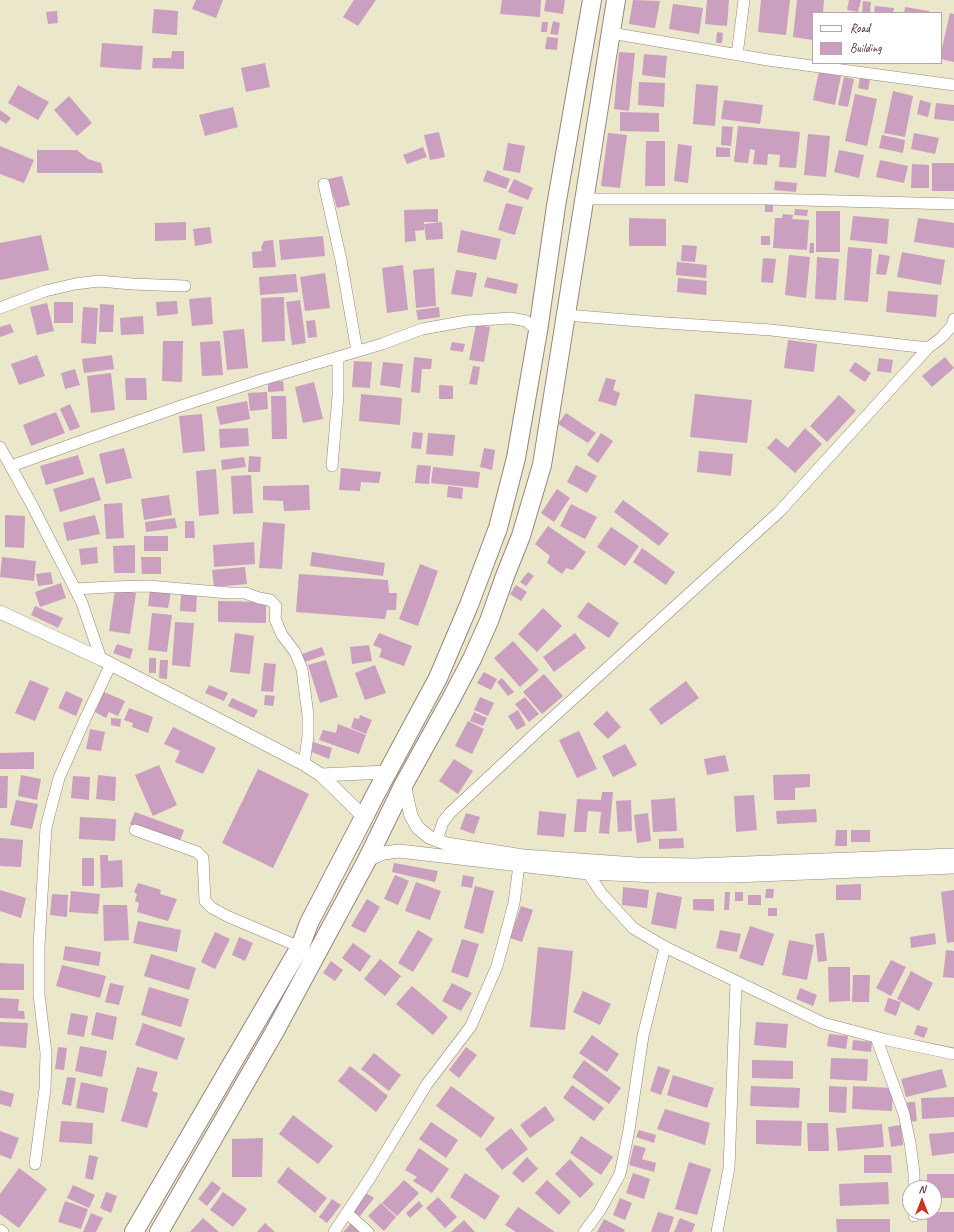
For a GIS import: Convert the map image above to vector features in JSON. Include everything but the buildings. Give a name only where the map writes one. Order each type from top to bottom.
[{"type":"highway","points":[[134,1232],[300,947],[309,923],[387,772],[438,678],[469,605],[498,528],[516,458],[538,331],[556,206],[592,0],[616,2],[542,465],[521,536],[489,621],[472,659],[404,784],[367,860],[275,1031],[159,1232]]},
{"type":"street","points":[[737,55],[744,0]]},
{"type":"street","points":[[611,33],[737,55],[954,85]]},
{"type":"street","points":[[324,184],[357,351]]},
{"type":"street","points":[[585,199],[765,199],[954,204]]},
{"type":"street","points":[[0,308],[45,291],[75,284],[99,281],[185,286]]},
{"type":"street","points":[[566,315],[771,330],[928,348]]},
{"type":"street","points":[[11,466],[181,406],[261,380],[382,344],[422,329],[467,321],[512,318],[526,322],[538,331]]},
{"type":"street","points":[[437,840],[443,822],[450,813],[779,512],[928,348],[941,338],[953,324]]},
{"type":"street","points":[[332,466],[338,396],[338,357]]},
{"type":"street","points":[[0,447],[82,603],[106,662],[85,719],[59,778],[46,827],[39,946],[39,995],[46,1053],[45,1088],[35,1164]]},
{"type":"street","points":[[75,589],[148,586],[245,593],[270,600],[276,606],[275,619],[282,635],[295,652],[302,669],[308,715],[308,736],[304,764]]},
{"type":"street","points":[[0,612],[106,662],[304,764],[321,775],[364,817]]},
{"type":"street","points":[[321,775],[387,772]]},
{"type":"street","points":[[404,784],[411,816],[418,828],[429,837],[447,844],[523,856],[636,864],[695,865],[954,856]]},
{"type":"street","points":[[135,830],[197,852],[203,858],[205,901],[212,908],[229,917],[300,947]]},
{"type":"street","points":[[367,860],[384,853],[413,851],[588,873],[657,876],[734,876],[954,867]]},
{"type":"street","points":[[334,1232],[370,1178],[427,1084],[471,1026],[497,966],[514,903],[519,865]]},
{"type":"street","points":[[588,873],[602,894],[633,928],[665,947],[823,1024],[954,1054]]},
{"type":"street","points":[[584,1232],[599,1212],[620,1174],[629,1130],[643,1036],[665,947]]},
{"type":"street","points":[[717,1232],[729,1168],[736,982]]},
{"type":"street","points":[[876,1037],[904,1114],[910,1143],[914,1180]]},
{"type":"street","points":[[347,1213],[368,1232]]}]
